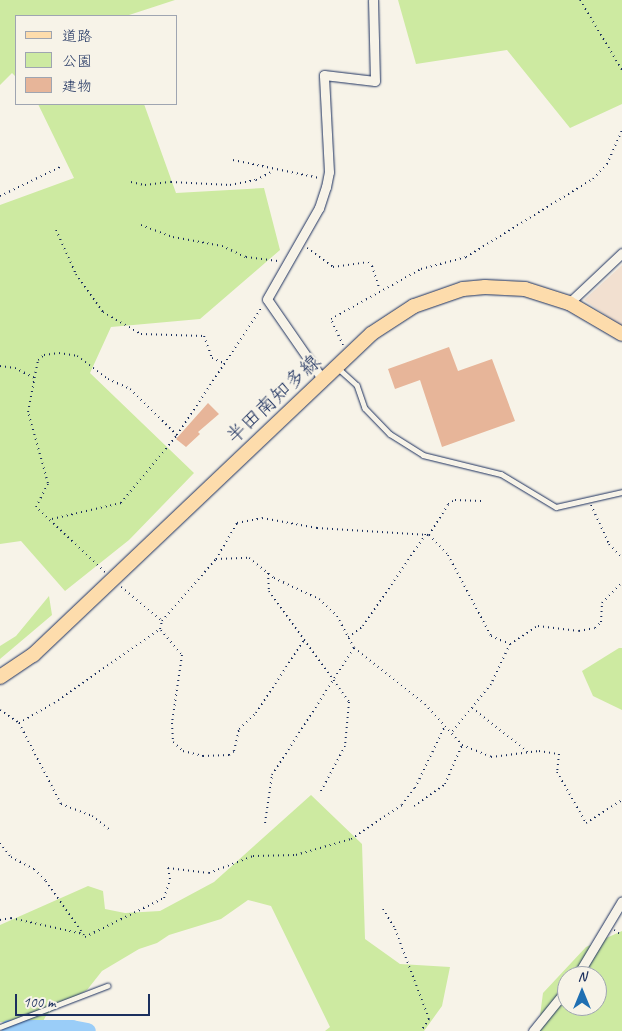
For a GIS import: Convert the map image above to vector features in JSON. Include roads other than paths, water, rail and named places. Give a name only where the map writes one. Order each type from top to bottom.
[{"type":"main road","name":"半田南知多線","points":[[0,677],[32,655],[322,380],[394,317],[436,296],[485,286],[508,287],[544,292],[569,302],[622,334]]},
{"type":"street","points":[[322,380],[267,299],[318,208],[326,185],[329,172],[324,75],[375,81],[373,0]]},
{"type":"street","points":[[569,302],[622,253]]},
{"type":"street","points":[[583,966],[622,901]]},
{"type":"street","points":[[533,1031],[557,1001]]},
{"type":"lane","points":[[337,367],[357,385],[365,408],[390,434],[423,455],[501,474],[556,507],[622,492]]},
{"type":"lane","points":[[0,1027],[107,986]]},
{"type":"waterway","points":[[9,1028],[72,1028],[88,1031]]}]
